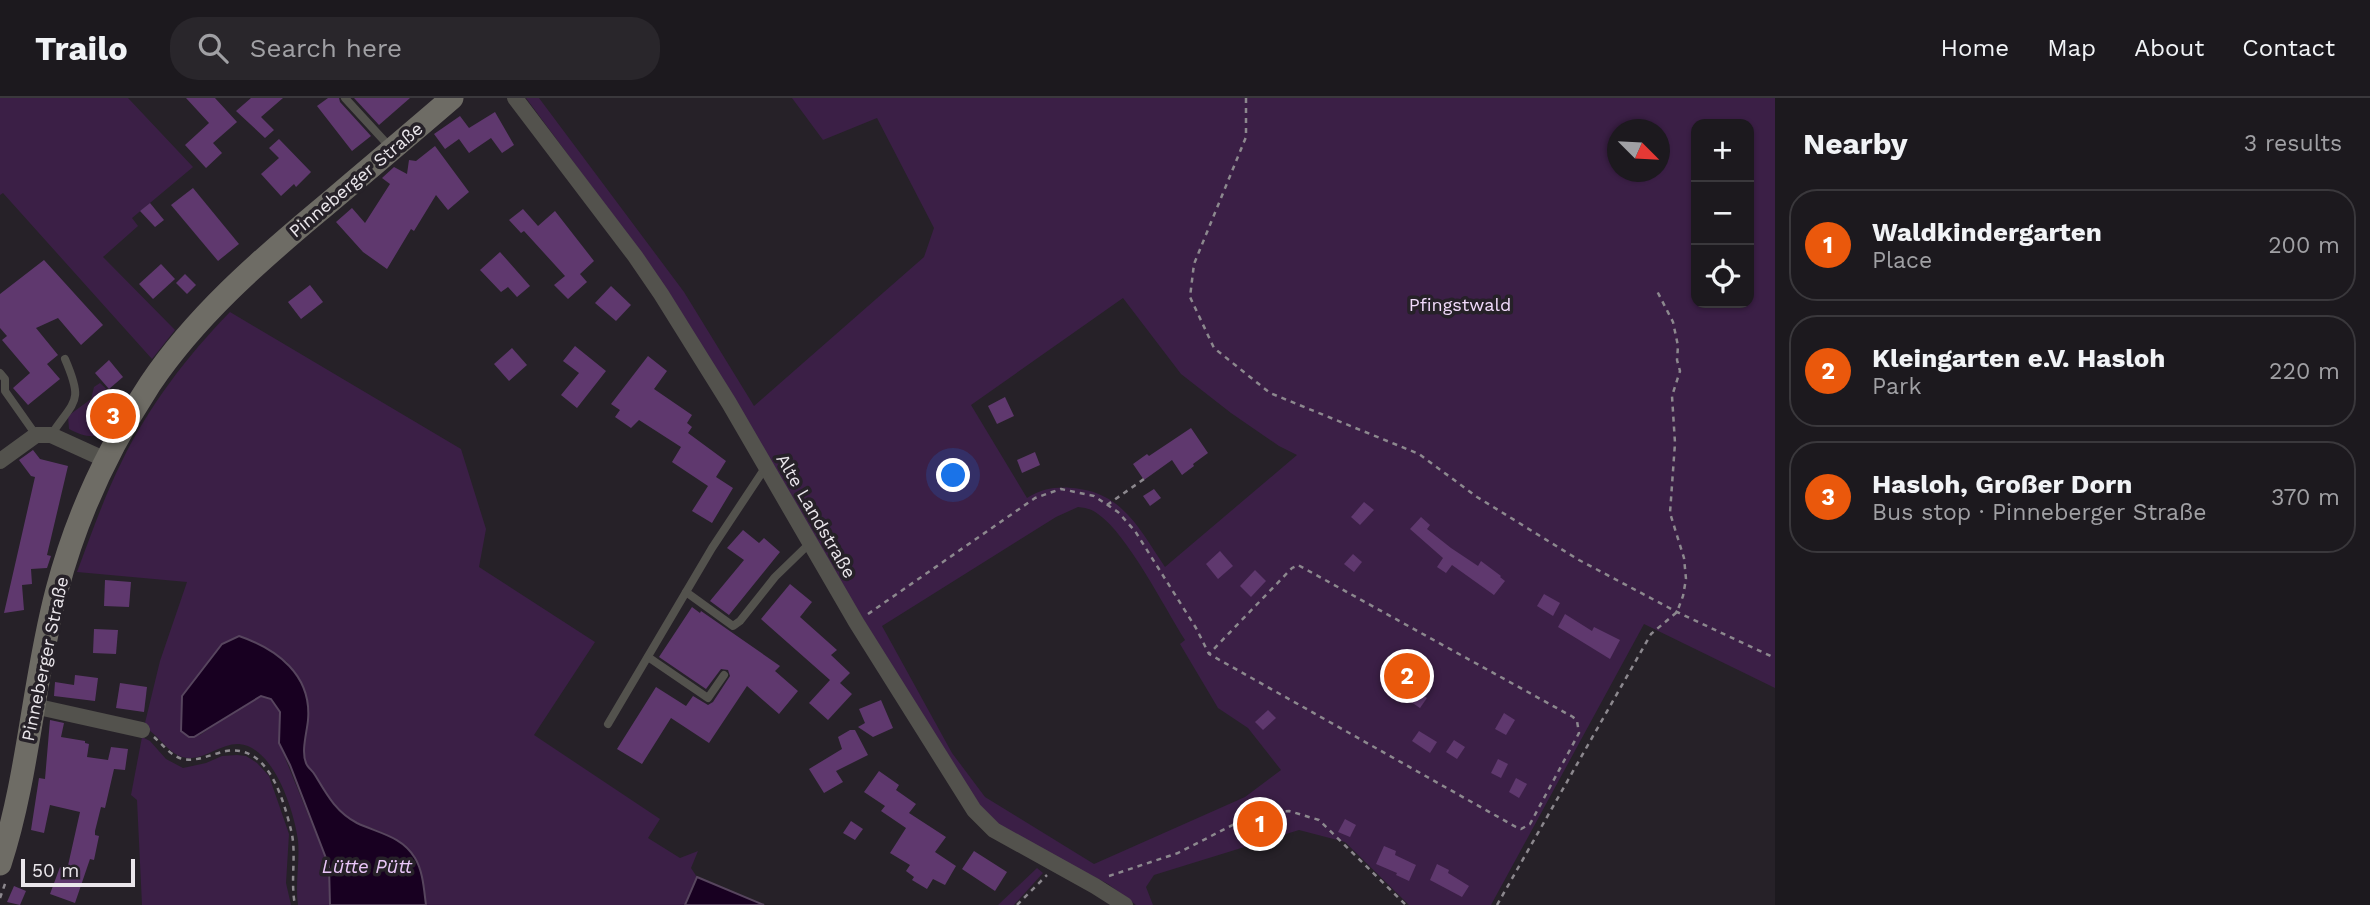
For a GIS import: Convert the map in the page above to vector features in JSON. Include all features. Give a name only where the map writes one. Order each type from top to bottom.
[{"type":"main road","name":"Pinneberger Straße","points":[[0,864],[19,790],[47,630],[71,542],[106,460],[151,383],[189,334],[254,266],[452,98]]},
{"type":"street","name":"Alte Landstraße","points":[[516,98],[661,294],[729,403],[856,622],[966,800],[994,830],[1125,905]]},
{"type":"street","points":[[0,461],[44,435],[106,460]]},
{"type":"street","points":[[34,706],[142,730]]},
{"type":"lane","points":[[345,98],[391,149]]},
{"type":"lane","points":[[0,373],[5,379],[5,391],[44,435],[74,405],[77,394],[65,359]]},
{"type":"lane","points":[[608,724],[712,548],[765,468]]},
{"type":"lane","points":[[686,592],[733,626],[775,577],[809,544]]},
{"type":"lane","points":[[648,657],[708,698],[724,675]]},
{"type":"path","points":[[1246,98],[1246,137],[1194,264],[1190,297],[1213,348],[1270,393],[1419,454],[1477,497],[1579,560],[1677,612],[1775,658]]},
{"type":"path","points":[[1497,905],[1651,634],[1677,612],[1683,596],[1686,579],[1684,558],[1670,513],[1675,443],[1672,396],[1680,371],[1673,322],[1657,291]]},
{"type":"path","points":[[1107,505],[1144,479]]},
{"type":"path","points":[[856,622],[1035,498],[1061,489],[1094,496],[1118,512],[1135,531],[1196,628],[1209,654],[1521,830],[1530,824],[1579,733],[1577,721],[1573,717],[1298,565],[1292,568],[1209,654]]},
{"type":"path","points":[[142,730],[175,756],[184,759],[194,760],[228,751],[240,751],[261,761],[275,781],[293,833],[292,892],[295,905]]},
{"type":"path","points":[[1095,886],[1104,878],[1178,853],[1256,813],[1289,811],[1319,820],[1406,905]]},
{"type":"path","points":[[1017,905],[1057,865]]},
{"type":"green space","points":[[0,98],[128,98],[193,167],[132,218],[138,226],[103,257],[175,330],[152,359],[3,193],[0,195]]},
{"type":"green space","name":"Pfingstwald","points":[[526,98],[539,98],[684,292],[754,406],[924,257],[934,228],[877,118],[823,140],[792,98],[1775,98],[1775,688],[1644,624],[1491,905],[1409,905],[1345,842],[1299,830],[1154,875],[1146,887],[1153,905],[1136,905],[1108,884],[1000,828],[981,813],[640,252]],"holes":[[[1123,298],[1181,374],[1231,413],[1297,455],[1165,567],[1140,529],[1109,499],[1080,489],[1066,488],[1053,488],[1027,498],[971,405]],[[1078,507],[1093,511],[1121,538],[1145,572],[1185,640],[1180,644],[1218,708],[1248,728],[1281,770],[1245,797],[1094,864],[985,797],[952,753],[882,626],[1056,517]]]},
{"type":"green space","points":[[230,312],[461,449],[486,529],[479,567],[595,642],[534,735],[660,819],[648,838],[680,858],[698,851],[691,868],[697,877],[685,905],[426,905],[420,867],[414,856],[384,833],[341,813],[305,762],[304,690],[287,662],[256,642],[222,644],[182,696],[181,731],[189,737],[200,735],[252,700],[261,696],[272,699],[280,712],[279,743],[329,866],[330,905],[298,905],[296,828],[280,782],[262,756],[239,744],[225,746],[196,757],[182,757],[144,727],[160,661],[187,582],[77,572],[109,488],[144,421],[184,364]]},
{"type":"green space","points":[[100,383],[122,404],[111,422],[96,436],[69,429],[68,416],[91,399],[94,387]]},
{"type":"green space","points":[[142,737],[150,741],[166,759],[183,768],[222,756],[237,755],[246,756],[257,763],[269,776],[289,834],[286,883],[291,905],[142,905],[137,800],[131,795]]},
{"type":"green space","points":[[1037,868],[1043,873],[1014,905],[998,905]]},
{"type":"water","name":"Lütte Pütt","points":[[239,636],[279,656],[298,677],[308,704],[304,753],[307,764],[343,814],[389,836],[410,851],[420,869],[426,905],[330,905],[329,866],[279,743],[280,712],[271,699],[261,696],[194,737],[181,731],[182,696],[222,644]]},
{"type":"water","points":[[697,877],[764,905],[685,905]]},
{"type":"building","points":[[186,98],[215,98],[237,122],[213,143],[222,153],[206,168],[185,145],[209,123]]},
{"type":"building","points":[[251,98],[283,98],[261,117],[274,130],[265,138],[236,111]]},
{"type":"building","points":[[328,98],[339,98],[371,136],[352,151],[317,106]]},
{"type":"building","points":[[354,98],[410,98],[379,125]]},
{"type":"building","points":[[495,112],[514,145],[502,153],[491,138],[469,153],[459,139],[445,149],[434,134],[460,116],[469,128]]},
{"type":"building","points":[[279,139],[311,172],[296,187],[294,184],[281,196],[261,174],[279,158],[269,148]]},
{"type":"building","points":[[435,146],[469,192],[448,210],[436,195],[387,269],[363,252],[336,222],[352,208],[365,223],[390,184],[382,178],[394,167],[407,174],[409,160],[416,161]]},
{"type":"building","points":[[193,188],[239,244],[218,261],[171,205]]},
{"type":"building","points":[[150,203],[164,220],[155,227],[140,211]]},
{"type":"building","points":[[523,209],[538,226],[555,211],[594,261],[580,274],[587,282],[568,299],[554,285],[565,276],[524,231],[521,233],[509,220]]},
{"type":"building","points":[[500,252],[530,286],[517,297],[508,287],[501,292],[480,270]]},
{"type":"building","points":[[44,260],[103,325],[81,345],[58,318],[36,328],[58,355],[47,364],[60,379],[28,405],[13,388],[30,373],[2,340],[7,336],[0,328],[0,294]]},
{"type":"building","points":[[161,264],[175,279],[153,299],[139,284]]},
{"type":"building","points":[[185,274],[196,285],[187,294],[176,283]]},
{"type":"building","points":[[310,285],[323,302],[301,319],[288,302]]},
{"type":"building","points":[[611,286],[631,305],[616,321],[595,303]]},
{"type":"building","points":[[575,346],[606,371],[577,408],[561,395],[579,373],[563,361]]},
{"type":"building","points":[[512,348],[527,365],[509,381],[494,364]]},
{"type":"building","points":[[648,356],[667,371],[654,389],[692,415],[687,423],[692,427],[688,433],[726,461],[716,477],[733,488],[712,523],[692,511],[708,486],[672,462],[681,447],[639,420],[631,428],[615,417],[620,410],[611,404]]},
{"type":"building","points":[[109,360],[123,377],[109,389],[95,373]]},
{"type":"building","points":[[1005,397],[1014,416],[997,424],[988,406]]},
{"type":"building","points":[[1191,428],[1208,453],[1182,475],[1172,460],[1144,480],[1133,464]]},
{"type":"building","points":[[33,450],[40,459],[68,466],[47,555],[51,556],[47,568],[31,569],[32,584],[22,585],[24,610],[4,613],[35,477],[31,476],[19,460]]},
{"type":"building","points":[[1035,452],[1040,465],[1022,473],[1017,460]]},
{"type":"building","points":[[1154,489],[1161,498],[1150,506],[1143,496]]},
{"type":"building","points":[[1364,502],[1374,510],[1360,525],[1351,517]]},
{"type":"building","points":[[1421,517],[1430,525],[1427,529],[1451,548],[1478,566],[1481,561],[1501,576],[1505,581],[1494,595],[1452,565],[1446,573],[1437,567],[1443,558],[1410,529]]},
{"type":"building","points":[[743,530],[759,543],[764,538],[780,552],[729,615],[710,601],[744,560],[727,548]]},
{"type":"building","points":[[1220,551],[1233,566],[1218,579],[1206,564]]},
{"type":"building","points":[[1353,554],[1362,562],[1354,572],[1344,564]]},
{"type":"building","points":[[1255,570],[1266,581],[1251,597],[1240,586]]},
{"type":"building","points":[[105,580],[131,582],[129,607],[104,606]]},
{"type":"building","points":[[790,584],[812,602],[800,617],[837,650],[831,655],[850,673],[840,683],[852,694],[828,720],[809,703],[830,680],[761,619]]},
{"type":"building","points":[[1544,594],[1560,603],[1553,616],[1537,606]]},
{"type":"building","points":[[692,607],[780,666],[775,671],[798,691],[779,714],[747,686],[709,743],[671,718],[642,764],[617,749],[656,687],[686,706],[693,696],[708,705],[713,702],[730,676],[728,670],[721,669],[706,689],[659,657]]},
{"type":"building","points":[[1565,614],[1592,631],[1594,627],[1620,640],[1610,659],[1558,627]]},
{"type":"building","points":[[94,629],[118,630],[116,654],[93,653]]},
{"type":"building","points":[[75,675],[98,678],[95,701],[54,696],[55,682],[74,685]]},
{"type":"building","points":[[120,683],[147,687],[144,712],[116,708]]},
{"type":"building","points":[[1415,689],[1427,698],[1420,708],[1408,700]]},
{"type":"building","points":[[881,700],[893,728],[873,737],[858,727],[865,723],[859,709]]},
{"type":"building","points":[[1268,710],[1276,718],[1263,730],[1255,722]]},
{"type":"building","points":[[1504,713],[1515,720],[1506,735],[1495,729]]},
{"type":"building","points":[[50,720],[64,723],[61,737],[89,744],[87,757],[108,760],[111,747],[128,749],[125,770],[114,769],[105,808],[101,807],[95,831],[95,835],[99,836],[94,860],[90,859],[75,903],[50,894],[60,867],[67,870],[80,812],[50,805],[44,833],[31,830],[39,778],[45,779]]},
{"type":"building","points":[[855,730],[868,755],[836,771],[843,782],[824,793],[809,769],[842,749],[838,737]]},
{"type":"building","points":[[1419,731],[1437,742],[1430,753],[1412,741]]},
{"type":"building","points":[[1454,740],[1465,747],[1457,759],[1446,752]]},
{"type":"building","points":[[1498,759],[1508,764],[1501,778],[1491,773]]},
{"type":"building","points":[[879,771],[899,785],[896,790],[916,804],[909,813],[946,837],[935,852],[956,866],[945,885],[933,879],[927,889],[912,880],[914,877],[906,871],[910,865],[890,853],[906,828],[881,811],[885,806],[864,792]]},
{"type":"building","points":[[1516,778],[1527,784],[1519,798],[1509,792]]},
{"type":"building","points":[[1345,819],[1356,825],[1350,837],[1338,832]]},
{"type":"building","points":[[851,821],[863,829],[855,840],[843,833]]},
{"type":"building","points":[[1384,846],[1396,851],[1395,855],[1416,865],[1409,881],[1376,864]]},
{"type":"building","points":[[974,851],[1007,872],[995,891],[962,869]]},
{"type":"building","points":[[1437,864],[1469,886],[1462,897],[1430,880]]},
{"type":"building","points":[[14,886],[26,891],[20,905],[7,902]]},
{"type":"place","name":"Hasloh, Großer Dorn","points":[[113,416]]},
{"type":"place","name":"Kleingarten e.V. Hasloh","points":[[1407,676]]},
{"type":"place","name":"Waldkindergarten","points":[[1260,824]]}]
